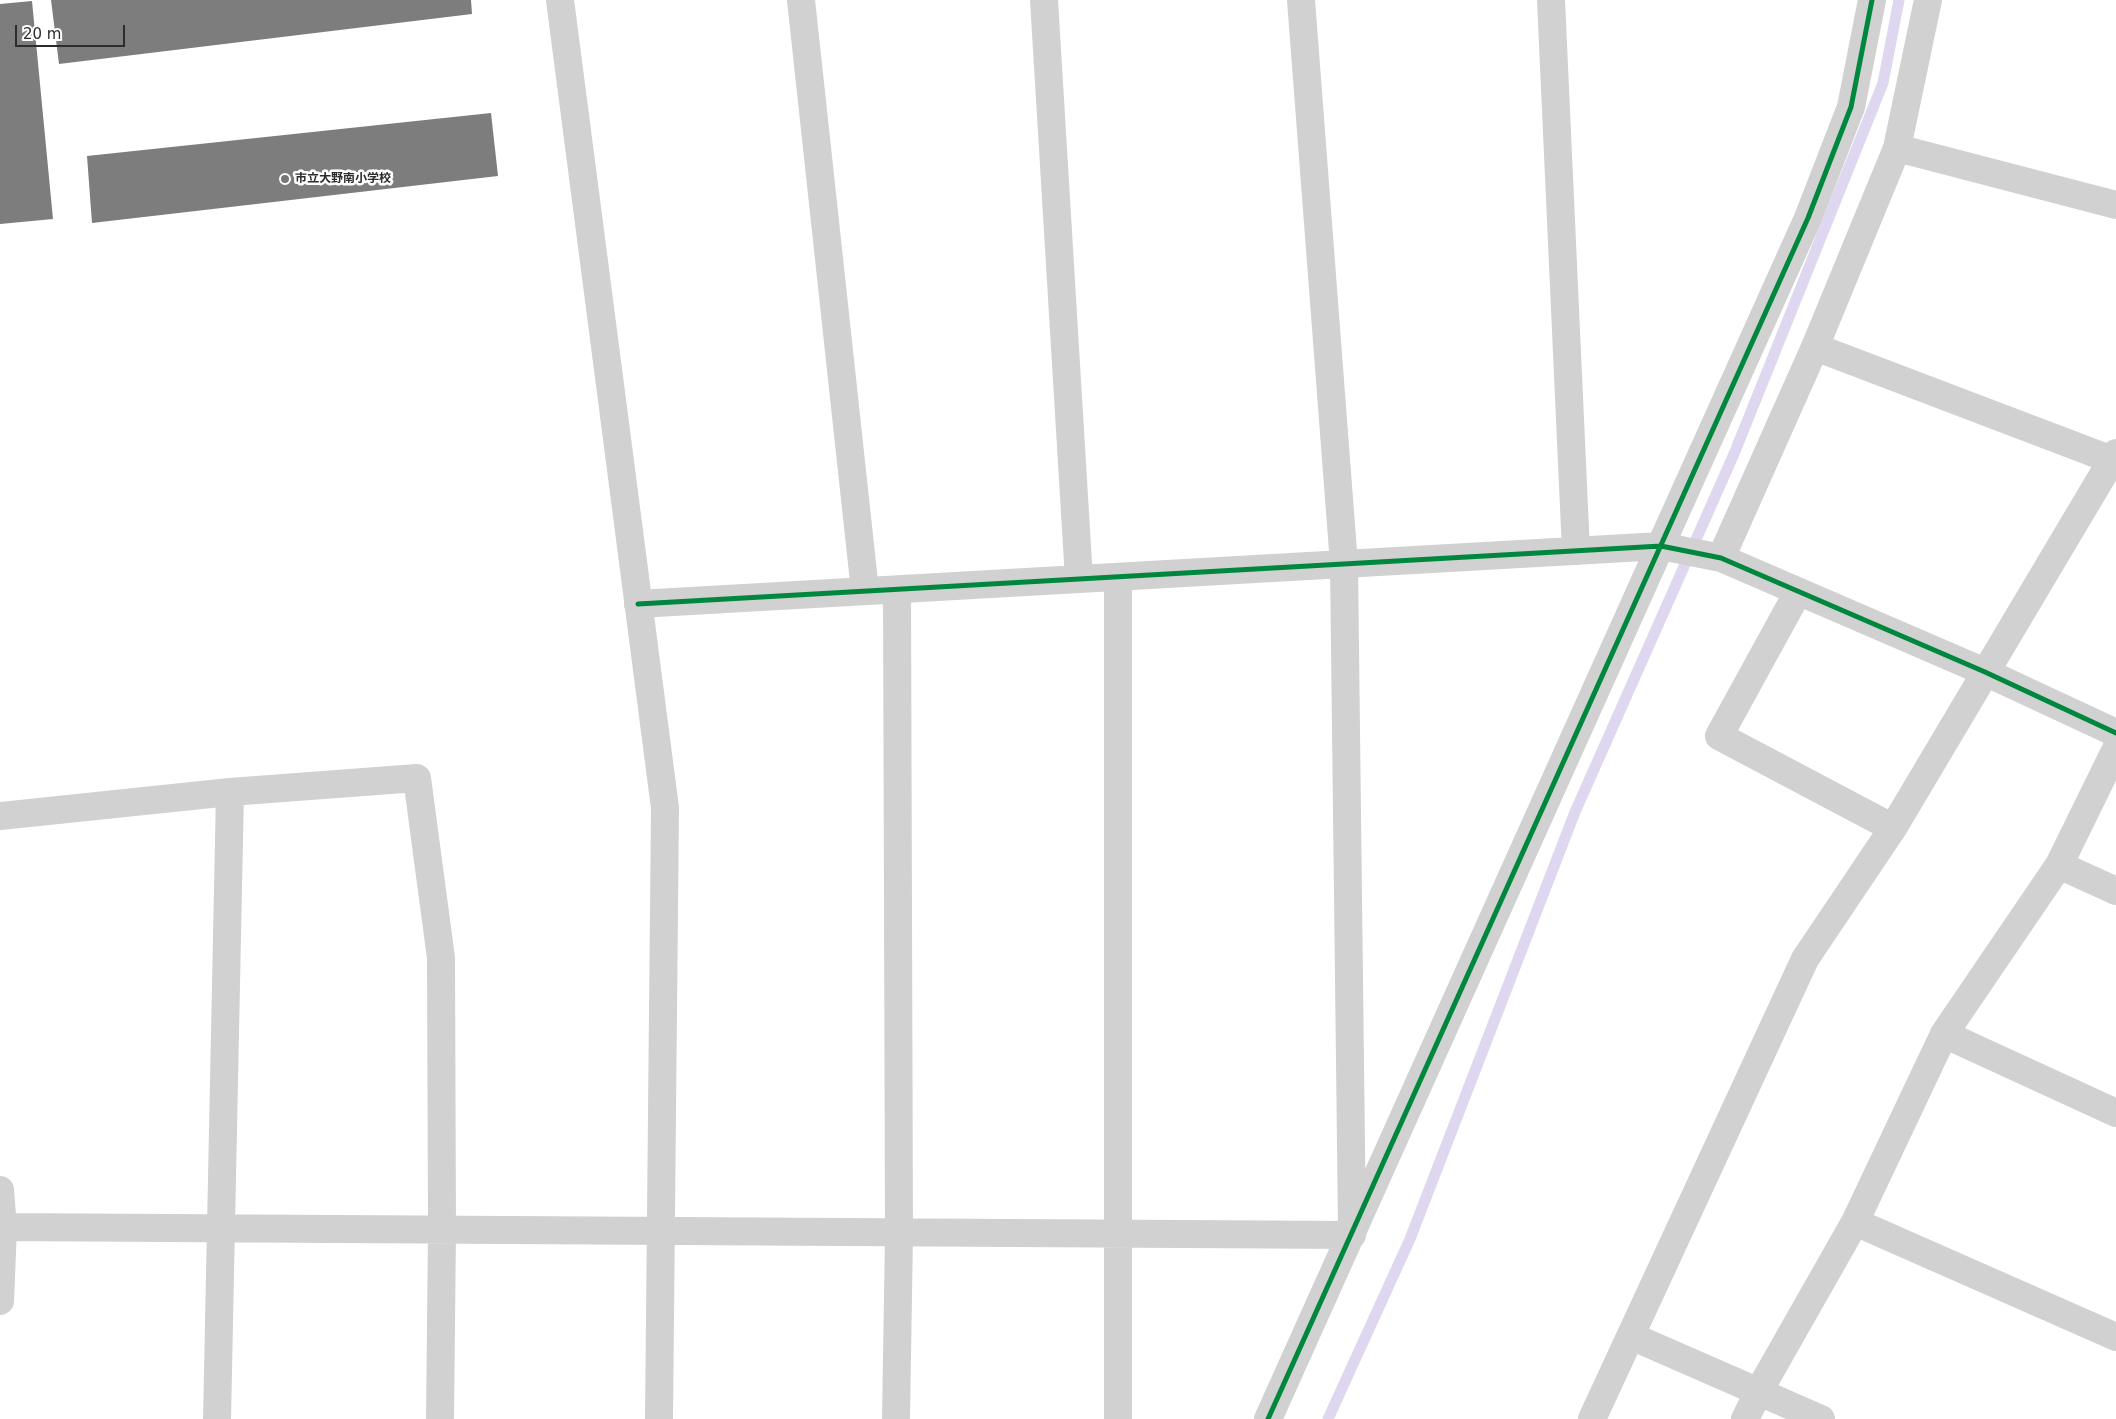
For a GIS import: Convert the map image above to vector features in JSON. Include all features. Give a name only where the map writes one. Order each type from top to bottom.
[{"type":"street","points":[[560,0],[665,808],[659,1419]]},
{"type":"street","points":[[801,0],[865,591]]},
{"type":"street","points":[[1044,0],[1080,579]]},
{"type":"street","points":[[1301,0],[1344,564],[1352,1235]]},
{"type":"street","points":[[1551,0],[1576,551]]},
{"type":"street","points":[[1268,1419],[1819,190],[1851,107],[1872,0]]},
{"type":"street","points":[[1721,558],[1815,348],[1897,148],[1928,0]]},
{"type":"street","points":[[1897,148],[2116,205]]},
{"type":"street","points":[[1592,1419],[1805,959],[1893,828],[2114,456],[1815,348]]},
{"type":"street","points":[[638,604],[1661,546],[1721,558],[1985,672],[2116,733]]},
{"type":"street","points":[[1118,577],[1118,1419]]},
{"type":"street","points":[[896,1419],[899,1232],[897,590]]},
{"type":"street","points":[[1798,592],[1719,736],[1893,828]]},
{"type":"street","points":[[1745,1419],[1855,1222],[1944,1034],[2059,865],[2116,749]]},
{"type":"street","points":[[0,816],[230,792],[417,778],[441,958],[442,1230],[440,1419]]},
{"type":"street","points":[[217,1419],[230,792]]},
{"type":"street","points":[[2059,865],[2116,891]]},
{"type":"street","points":[[1944,1034],[2116,1113]]},
{"type":"street","points":[[0,1190],[0,1301]]},
{"type":"street","points":[[1855,1222],[2116,1337]]},
{"type":"street","points":[[1,1228],[1352,1235]]},
{"type":"street","points":[[1631,1336],[1821,1419]]},
{"type":"building","points":[[51,0],[471,0],[472,14],[59,64]]},
{"type":"building","points":[[32,1],[53,219],[0,224],[0,4]]},
{"type":"building","points":[[491,113],[498,176],[92,223],[87,156]]},
{"type":"waterway","points":[[1328,1419],[1410,1239],[1575,812],[1734,454],[1883,83],[1899,0]]},
{"type":"cycle path","points":[[1268,1419],[1808,218],[1851,107],[1872,0]]},
{"type":"cycle path","points":[[638,604],[1661,546],[1721,558],[1985,672],[2116,733]]},
{"type":"place","name":"市立大野南小学校","points":[[285,179]]}]
